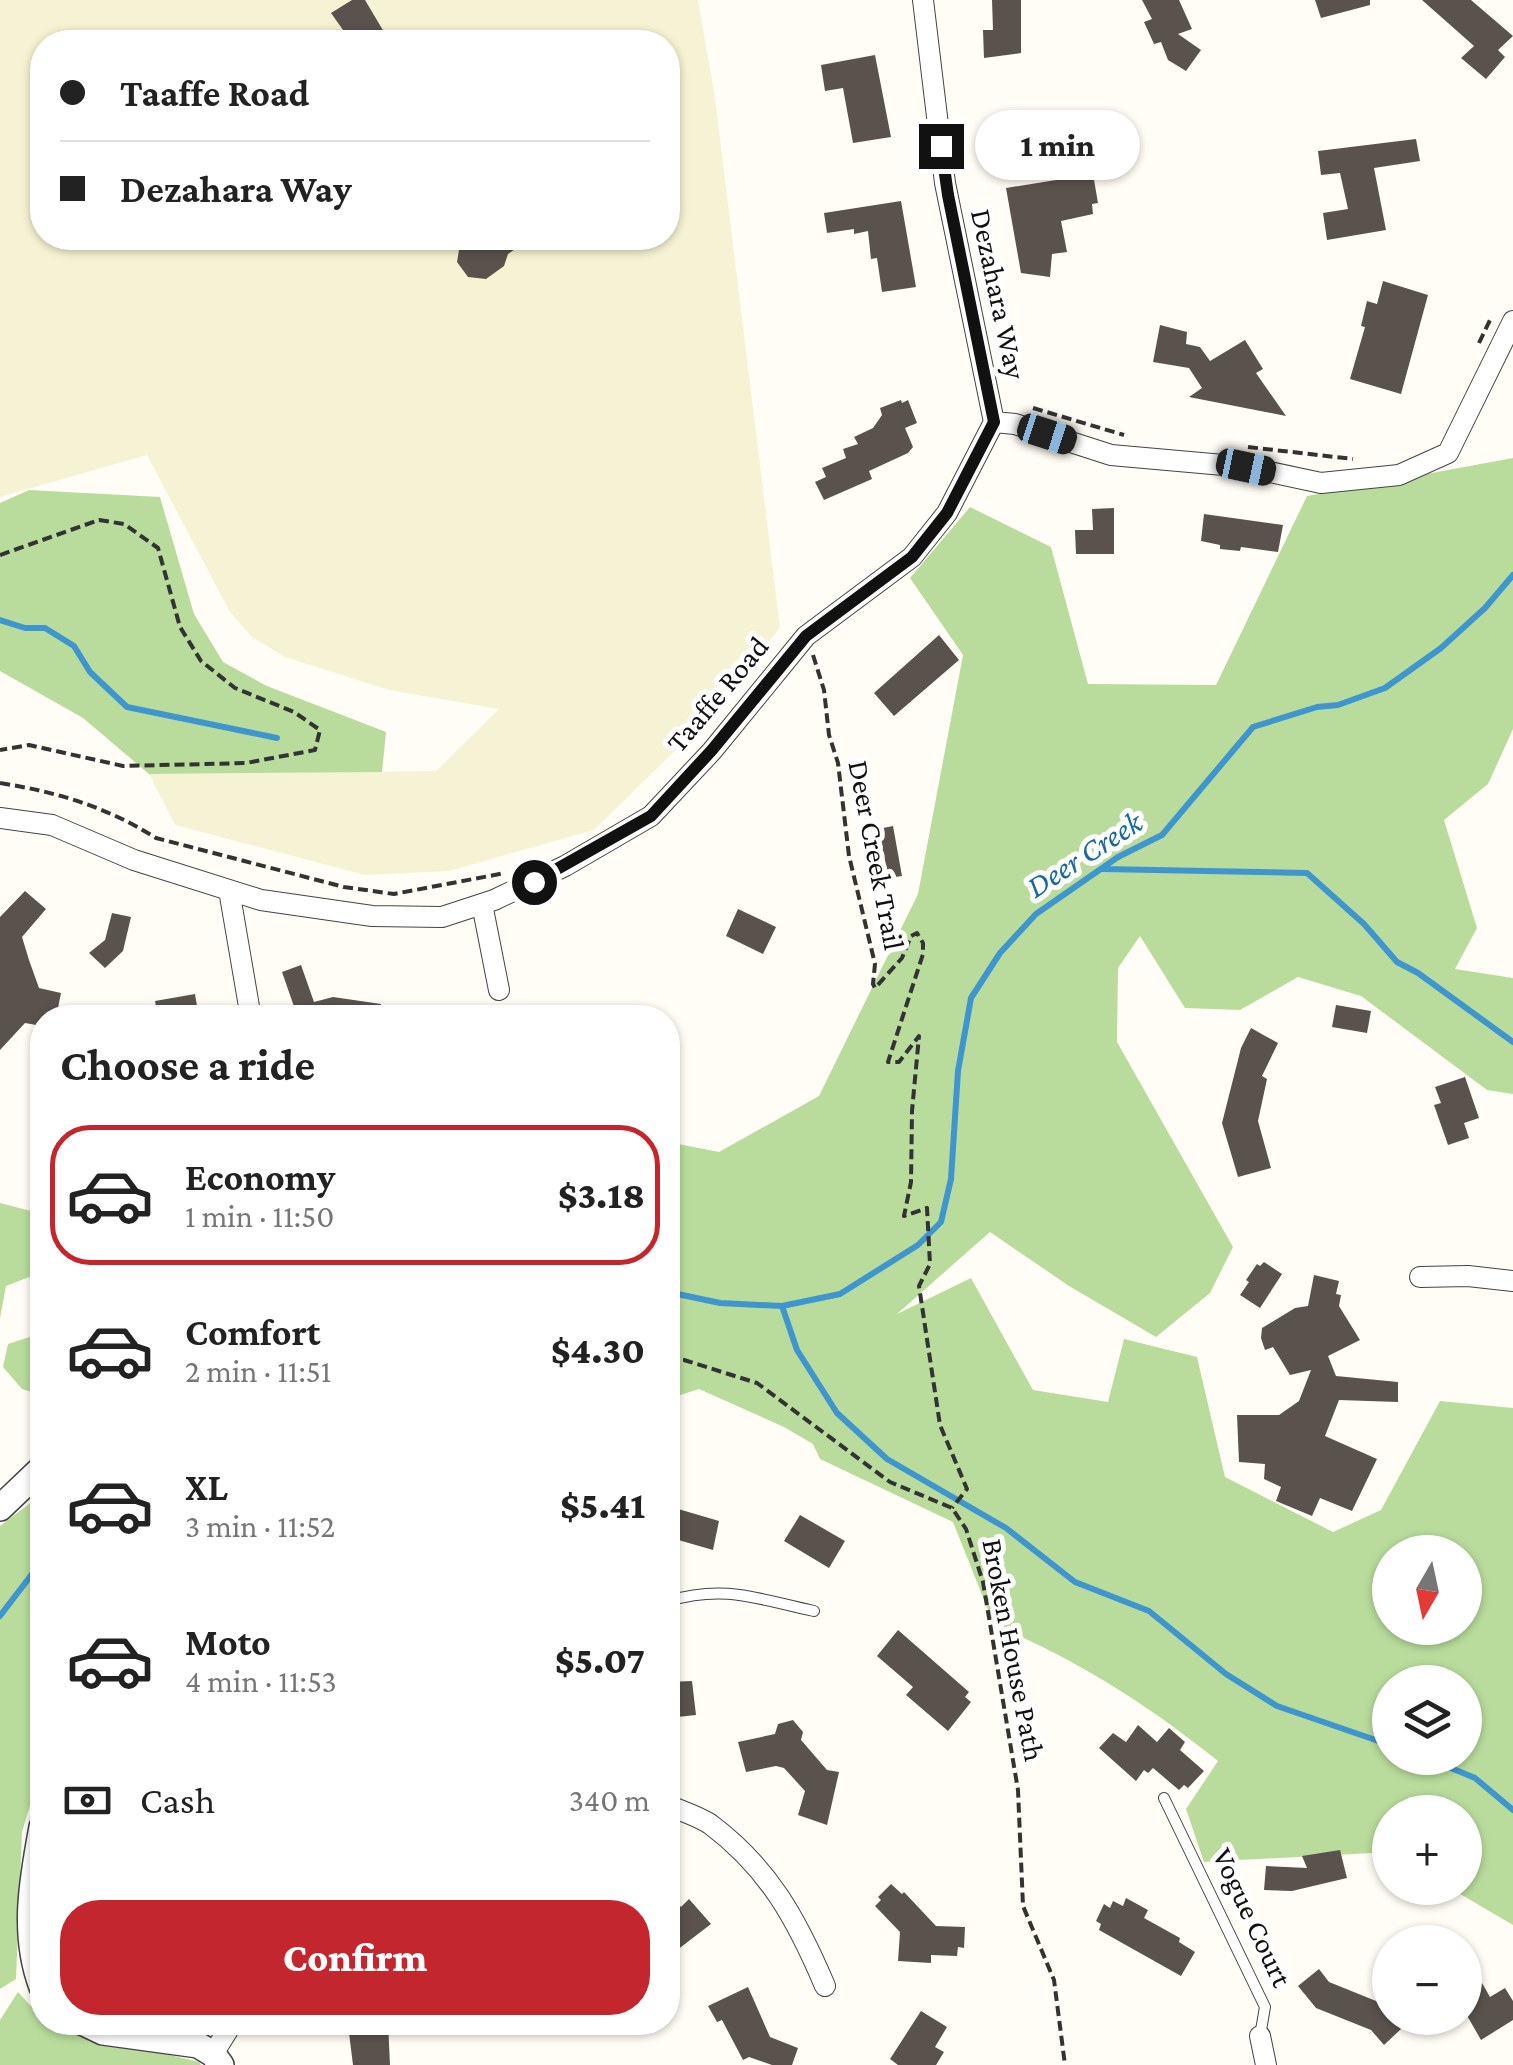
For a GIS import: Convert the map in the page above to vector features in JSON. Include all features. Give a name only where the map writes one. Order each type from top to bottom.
[{"type":"street","name":"Dezahara Way","points":[[923,0],[945,183],[994,422]]},
{"type":"street","points":[[994,422],[1015,424],[1111,455],[1246,467],[1322,483],[1399,476],[1448,453],[1513,321]]},
{"type":"street","name":"Taaffe Road","points":[[0,818],[52,826],[134,860],[261,900],[372,916],[442,917],[482,904],[550,874],[651,816],[712,750],[806,636],[912,557],[947,513],[994,422]]},
{"type":"street","points":[[229,890],[249,1005]]},
{"type":"street","points":[[482,904],[499,990]]},
{"type":"street","points":[[1420,1277],[1468,1276],[1513,1282]]},
{"type":"street","points":[[0,1508],[30,1479]]},
{"type":"street","points":[[680,1810],[708,1823],[768,1880],[800,1926],[825,1986]]},
{"type":"street","points":[[125,2035],[198,2045],[217,2060],[228,2035]]},
{"type":"street","name":"Vogue Court","points":[[1260,2036],[1266,2065]]},
{"type":"lane","points":[[680,1598],[720,1590],[814,1611]]},
{"type":"lane","name":"Vogue Court","points":[[1164,1798],[1264,2007],[1260,2036]]},
{"type":"path","points":[[1025,406],[1130,437]]},
{"type":"path","points":[[1243,447],[1366,460]]},
{"type":"path","points":[[0,555],[99,520],[124,524],[158,548],[180,627],[201,660],[235,688],[294,712],[320,730],[316,750],[246,763],[123,766],[29,745],[0,750]]},
{"type":"path","name":"Deer Creek Trail","points":[[806,636],[824,690],[849,856],[875,964],[875,988],[902,958],[906,940],[917,934],[923,943],[923,954],[888,1062],[899,1062],[919,1036],[911,1182],[904,1216],[927,1208],[930,1264],[920,1286],[925,1326],[940,1425],[968,1489],[952,1508]]},
{"type":"path","points":[[0,783],[59,793],[130,821],[156,838],[344,887],[394,894],[512,871]]},
{"type":"path","name":"Broken House Path","points":[[680,1360],[757,1382],[890,1482],[952,1508],[966,1529],[983,1582],[1018,1790],[1023,1906],[1054,1980],[1064,2065]]},
{"type":"shaded area","points":[[0,0],[698,0],[715,98],[780,628],[685,741],[594,830],[449,871],[365,875],[175,825],[149,774],[436,771],[499,709],[389,690],[285,657],[252,637],[230,612],[147,455],[0,497]]},
{"type":"green space","points":[[1513,458],[1513,729],[1488,784],[1444,820],[1477,928],[1455,969],[1513,978],[1513,1094],[1487,1090],[1361,996],[1298,977],[1240,1010],[1185,1008],[1140,936],[1118,968],[1117,1042],[1233,1247],[1210,1293],[1156,1337],[1069,1286],[990,1232],[897,1314],[971,1278],[1033,1390],[1108,1402],[1124,1339],[1197,1357],[1225,1477],[1333,1532],[1381,1510],[1440,1401],[1513,1408],[1513,1925],[1479,1905],[1482,1905],[1482,1795],[1372,1795],[1372,1853],[1204,1862],[1186,1809],[1218,1761],[1111,1685],[1054,1652],[994,1625],[953,1522],[820,1459],[813,1444],[784,1427],[699,1389],[680,1395],[680,1144],[719,1152],[819,1096],[918,894],[963,655],[910,578],[970,507],[1051,547],[1088,684],[1216,685],[1307,496]]},
{"type":"green space","points":[[29,490],[160,497],[194,614],[223,662],[267,686],[386,732],[382,772],[149,774],[83,718],[0,671],[0,503]]},
{"type":"green space","points":[[0,1203],[30,1211],[30,1277],[6,1286],[0,1318]]},
{"type":"green space","points":[[30,1337],[30,1391],[22,1389],[3,1367],[8,1344]]},
{"type":"green space","points":[[30,1503],[30,1805],[22,1832],[16,1979],[0,1989],[0,1526]]},
{"type":"green space","points":[[18,1992],[30,2005],[30,2035],[87,2035],[201,2065],[0,2065],[0,2020]]},
{"type":"building","points":[[352,0],[365,0],[383,30],[343,30],[331,13]]},
{"type":"building","points":[[992,0],[1021,0],[1021,53],[984,58],[983,30],[993,30]]},
{"type":"building","points":[[1142,0],[1179,0],[1192,29],[1178,34],[1201,50],[1186,71],[1168,60],[1161,42],[1154,44],[1144,22],[1152,19]]},
{"type":"building","points":[[1315,0],[1370,0],[1370,5],[1321,18]]},
{"type":"building","points":[[1422,0],[1471,0],[1513,36],[1498,50],[1505,57],[1486,79],[1461,58],[1474,46]]},
{"type":"building","points":[[875,55],[891,137],[853,143],[843,88],[825,91],[821,65]]},
{"type":"building","points":[[1416,139],[1420,161],[1374,168],[1386,230],[1327,240],[1323,213],[1348,209],[1340,173],[1321,175],[1318,151]]},
{"type":"building","points":[[1093,174],[1098,203],[1092,204],[1093,214],[1061,221],[1067,252],[1052,254],[1050,277],[1021,273],[1006,188]]},
{"type":"building","points":[[901,201],[916,287],[882,292],[877,258],[871,259],[868,231],[827,233],[824,213]]},
{"type":"building","points":[[459,250],[514,250],[504,266],[486,279],[468,277],[457,262]]},
{"type":"building","points":[[1383,281],[1428,295],[1401,394],[1350,379],[1365,327],[1361,326],[1367,301],[1377,304]]},
{"type":"building","points":[[1160,325],[1187,332],[1186,344],[1200,347],[1210,361],[1245,340],[1263,369],[1256,373],[1286,416],[1189,397],[1202,388],[1189,368],[1153,362]]},
{"type":"building","points":[[908,400],[917,423],[905,428],[913,447],[869,471],[872,479],[824,500],[815,482],[826,477],[822,468],[846,458],[843,449],[858,444],[854,437],[873,428],[882,415],[880,408]]},
{"type":"building","points":[[1114,508],[1114,554],[1076,554],[1075,530],[1093,530],[1092,509]]},
{"type":"building","points":[[1204,514],[1283,525],[1278,552],[1241,547],[1240,551],[1220,549],[1220,545],[1201,541]]},
{"type":"building","points":[[939,635],[959,660],[894,716],[874,693]]},
{"type":"building","points":[[893,826],[902,876],[889,878],[878,829]]},
{"type":"building","points":[[25,891],[46,909],[22,937],[39,988],[61,993],[59,1005],[30,1005],[30,1024],[25,1023],[0,1050],[0,917]]},
{"type":"building","points":[[738,909],[776,927],[763,954],[726,936]]},
{"type":"building","points":[[112,913],[131,917],[123,951],[105,968],[89,953],[105,940]]},
{"type":"building","points":[[301,965],[314,1002],[333,997],[381,1005],[293,1005],[282,972]]},
{"type":"building","points":[[195,994],[197,1005],[156,1005],[155,1001]]},
{"type":"building","points":[[1336,1005],[1371,1011],[1367,1033],[1332,1027]]},
{"type":"building","points":[[1251,1028],[1278,1043],[1262,1076],[1267,1079],[1258,1121],[1271,1168],[1238,1177],[1222,1123],[1241,1048]]},
{"type":"building","points":[[1465,1077],[1479,1118],[1464,1123],[1469,1138],[1448,1145],[1434,1105],[1441,1103],[1435,1087]]},
{"type":"building","points":[[1264,1262],[1282,1274],[1260,1308],[1240,1295],[1257,1264]]},
{"type":"building","points":[[1314,1275],[1339,1281],[1339,1306],[1360,1340],[1328,1356],[1336,1376],[1398,1382],[1398,1402],[1339,1400],[1325,1436],[1377,1459],[1352,1511],[1320,1498],[1312,1516],[1276,1501],[1281,1487],[1264,1479],[1265,1464],[1239,1462],[1237,1415],[1279,1415],[1299,1401],[1311,1370],[1290,1375],[1273,1347],[1265,1350],[1262,1328],[1295,1308],[1308,1306]]},
{"type":"building","points":[[680,1510],[719,1521],[713,1550],[680,1540]]},
{"type":"building","points":[[800,1515],[845,1541],[829,1568],[784,1541]]},
{"type":"building","points":[[898,1630],[969,1692],[965,1697],[971,1702],[948,1731],[906,1695],[913,1687],[877,1656]]},
{"type":"building","points":[[692,1681],[696,1715],[680,1717],[680,1682]]},
{"type":"building","points":[[793,1720],[803,1732],[801,1740],[827,1770],[839,1772],[827,1825],[798,1815],[805,1791],[784,1768],[746,1772],[738,1742],[775,1734],[778,1724]]},
{"type":"building","points":[[1138,1725],[1157,1742],[1169,1728],[1185,1742],[1180,1750],[1204,1771],[1188,1788],[1184,1785],[1179,1790],[1153,1768],[1148,1773],[1144,1770],[1136,1781],[1099,1748],[1113,1733],[1126,1742]]},
{"type":"building","points":[[1340,1850],[1347,1878],[1292,1891],[1264,1890],[1266,1866],[1307,1868],[1302,1856]]},
{"type":"building","points":[[891,1884],[904,1892],[936,1926],[965,1927],[964,1948],[958,1947],[957,1956],[931,1955],[931,1963],[898,1961],[900,1932],[875,1906]]},
{"type":"building","points":[[1126,1898],[1148,1910],[1144,1918],[1180,1938],[1179,1942],[1195,1952],[1181,1976],[1099,1930],[1101,1924],[1096,1921],[1104,1904],[1110,1908],[1113,1901],[1123,1906]]},
{"type":"building","points":[[689,1899],[711,1924],[680,1948],[680,1906]]},
{"type":"building","points":[[1319,1969],[1329,1982],[1372,1999],[1372,2031],[1316,2008],[1298,1986]]},
{"type":"building","points":[[1482,1983],[1490,1997],[1505,1988],[1513,2001],[1513,2020],[1481,2040]]},
{"type":"building","points":[[748,1987],[770,2037],[798,2048],[792,2065],[772,2065],[749,2057],[743,2060],[722,2020],[717,2022],[708,2006]]},
{"type":"building","points":[[921,2011],[947,2027],[935,2047],[944,2052],[936,2065],[898,2065],[890,2059]]},
{"type":"building","points":[[349,2035],[389,2035],[390,2065],[353,2065]]},
{"type":"building","points":[[1375,2035],[1395,2035],[1384,2045]]},
{"type":"waterway","name":"Deer Creek","points":[[680,1295],[720,1303],[782,1306],[840,1294],[918,1245],[941,1222],[951,1179],[958,1071],[971,998],[1000,953],[1036,914],[1118,857],[1162,835],[1253,727],[1385,688],[1441,648],[1485,608],[1513,575]]},
{"type":"waterway","points":[[0,620],[25,628],[45,628],[74,646],[90,672],[127,707],[277,738]]},
{"type":"waterway","points":[[1102,869],[1307,873],[1364,924],[1397,962],[1513,1042]]},
{"type":"waterway","points":[[782,1306],[797,1350],[837,1413],[887,1459],[1006,1528],[1075,1582],[1149,1611],[1226,1674],[1277,1706],[1372,1739]]},
{"type":"waterway","name":"Deer Creek","points":[[0,1616],[30,1577]]},
{"type":"waterway","points":[[1468,1775],[1513,1810]]},
{"type":"route","points":[[534,882],[651,816],[712,750],[806,636],[912,557],[947,513],[994,422],[941,146]]}]
